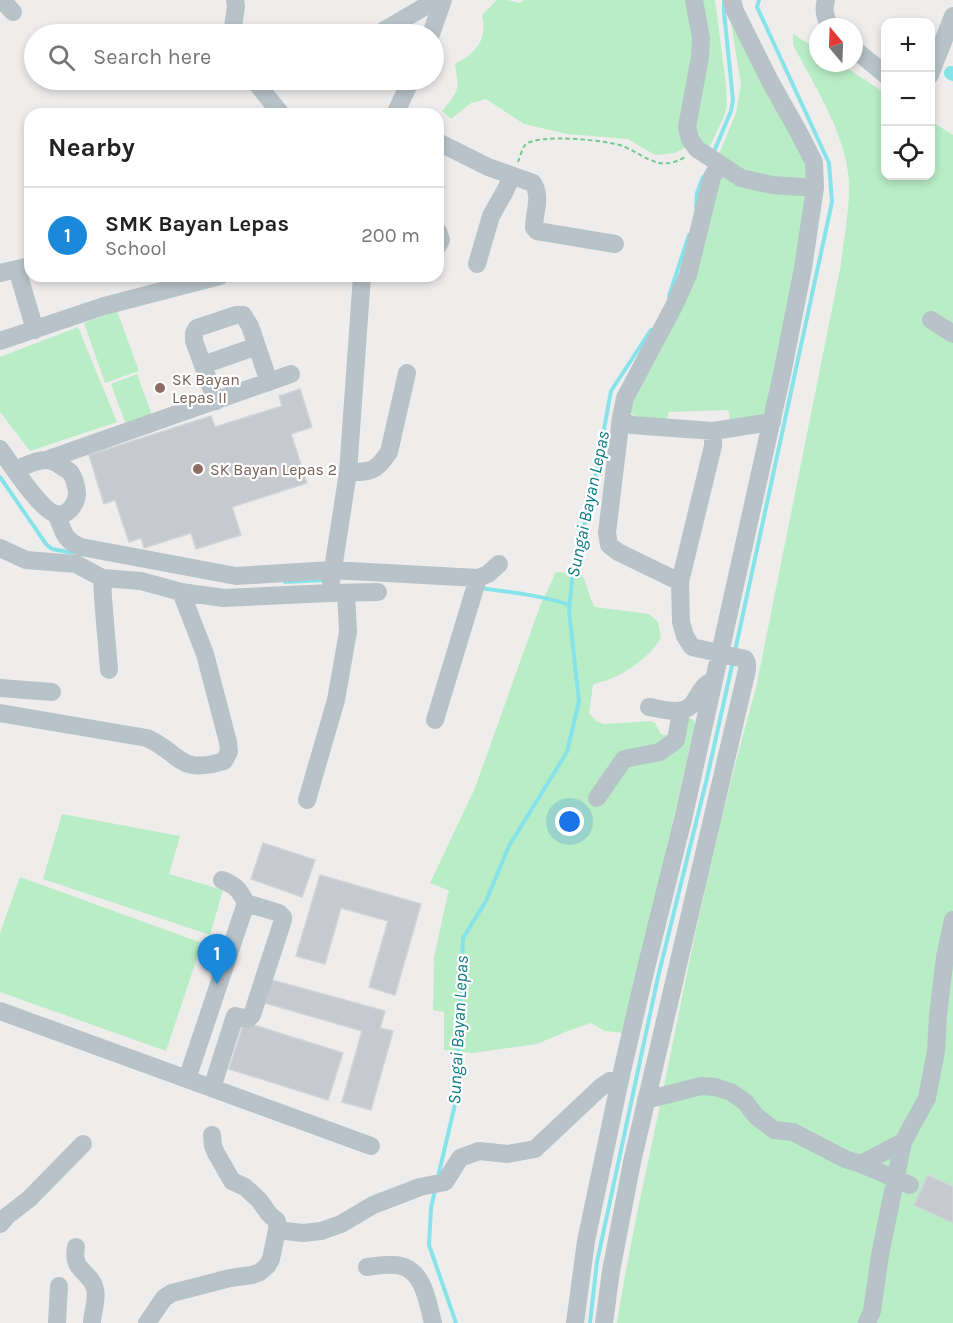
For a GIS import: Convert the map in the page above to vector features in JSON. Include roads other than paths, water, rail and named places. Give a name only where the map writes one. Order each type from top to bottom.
[{"type":"street","points":[[233,24],[235,0]]},
{"type":"street","points":[[394,24],[436,0]]},
{"type":"street","points":[[435,24],[443,0]]},
{"type":"street","points":[[694,0],[701,38],[700,57],[687,127],[690,139],[708,156],[741,178],[772,185],[815,188]]},
{"type":"street","points":[[575,1323],[586,1241],[620,1080],[684,815],[713,683],[728,654],[803,268],[815,188],[814,162],[735,11],[732,0]]},
{"type":"street","points":[[826,0],[824,8],[826,18]]},
{"type":"street","points":[[408,15],[424,24]]},
{"type":"street","points":[[931,72],[953,16]]},
{"type":"street","points":[[863,57],[881,72]]},
{"type":"street","points":[[262,90],[276,108]]},
{"type":"street","points":[[398,108],[406,90]]},
{"type":"street","points":[[444,145],[488,167],[533,183],[538,203],[534,228],[537,231],[615,244]]},
{"type":"street","points":[[680,582],[618,552],[609,545],[607,533],[625,398],[688,275],[712,177],[708,156]]},
{"type":"street","points":[[477,264],[491,216],[512,176]]},
{"type":"street","points":[[16,269],[35,330]]},
{"type":"street","points":[[0,342],[104,306],[197,282]]},
{"type":"street","points":[[307,800],[338,688],[348,632],[334,583],[348,472],[362,282]]},
{"type":"street","points":[[216,401],[194,341],[197,328],[236,315],[243,315],[250,326],[269,382]]},
{"type":"street","points":[[931,320],[953,334]]},
{"type":"street","points":[[203,365],[257,346]]},
{"type":"street","points":[[15,470],[291,374]]},
{"type":"street","points":[[348,472],[369,472],[383,461],[389,452],[407,374]]},
{"type":"street","points":[[621,417],[632,424],[713,431],[772,422]]},
{"type":"street","points":[[604,1323],[611,1271],[632,1162],[747,670],[745,659],[692,647],[685,636],[681,622],[680,582],[713,446],[713,431]]},
{"type":"street","points":[[0,448],[38,500],[56,514],[64,514],[70,510],[77,494],[75,485],[69,471],[49,459]]},
{"type":"street","points":[[56,514],[67,539],[102,578],[141,581],[181,592],[224,598],[334,583],[378,592]]},
{"type":"street","points":[[0,548],[26,560],[79,555],[236,576],[334,583],[475,586]]},
{"type":"street","points":[[435,720],[475,586],[499,564]]},
{"type":"street","points":[[102,578],[109,670]]},
{"type":"street","points":[[0,713],[147,738],[192,766],[211,765],[224,761],[229,752],[228,741],[205,654],[181,592]]},
{"type":"street","points":[[649,707],[681,712],[690,708],[704,686],[713,683]]},
{"type":"street","points":[[0,688],[52,692]]},
{"type":"street","points":[[597,798],[624,759],[660,752],[676,740],[681,712]]},
{"type":"street","points":[[187,1079],[246,903],[240,890],[233,884],[222,880]]},
{"type":"street","points":[[211,1008],[248,1019],[252,1015],[283,921],[279,913],[246,903]]},
{"type":"street","points":[[867,1323],[872,1311],[880,1255],[903,1182],[903,1142],[927,1098],[936,1051],[945,957],[953,920]]},
{"type":"street","points":[[0,1011],[371,1146]]},
{"type":"street","points":[[212,1088],[235,1016]]},
{"type":"street","points":[[278,1230],[303,1233],[321,1231],[340,1224],[373,1205],[420,1187],[445,1182],[460,1158],[479,1151],[508,1154],[535,1149],[601,1087],[620,1080]]},
{"type":"street","points":[[646,1100],[701,1086],[731,1092],[774,1130],[793,1132],[844,1159],[903,1182]]},
{"type":"street","points":[[156,1321],[164,1298],[172,1293],[230,1278],[252,1275],[260,1272],[271,1260],[278,1230],[276,1221],[245,1187],[232,1181],[216,1153],[212,1135]]},
{"type":"street","points":[[861,1164],[903,1142]]},
{"type":"street","points":[[0,1224],[29,1199],[82,1144]]},
{"type":"street","points":[[76,1247],[75,1261],[95,1288],[92,1323]]},
{"type":"street","points":[[367,1267],[399,1265],[407,1268],[418,1279],[424,1291],[433,1323]]},
{"type":"street","points":[[57,1323],[59,1286]]},
{"type":"waterway","points":[[735,651],[832,202],[829,163],[757,7],[759,0]]},
{"type":"waterway","name":"Sungai Bayan Lepas","points":[[713,154],[731,111],[733,100],[724,1]]},
{"type":"waterway","name":"Sungai Bayan Lepas","points":[[696,208],[697,193],[703,177]]},
{"type":"waterway","name":"Sungai Bayan Lepas","points":[[669,296],[689,235]]},
{"type":"waterway","name":"Sungai Bayan Lepas","points":[[438,1177],[456,1100],[463,938],[486,901],[509,846],[567,752],[579,701],[569,611],[574,560],[590,505],[611,391],[651,330]]},
{"type":"waterway","points":[[0,477],[46,544],[52,549],[73,553]]},
{"type":"waterway","points":[[285,582],[325,580]]},
{"type":"waterway","points":[[479,588],[536,596],[570,605]]},
{"type":"waterway","points":[[590,1323],[597,1262],[658,977],[733,661]]},
{"type":"waterway","name":"Sungai Bayan Lepas","points":[[435,1190],[431,1208],[429,1245],[456,1323]]},
{"type":"place","name":"SK Bayan Lepas II","points":[[160,388]]},
{"type":"place","name":"SK Bayan Lepas 2","points":[[198,469]]},
{"type":"place","name":"SMK Bayan Lepas","points":[[217,984]]}]
